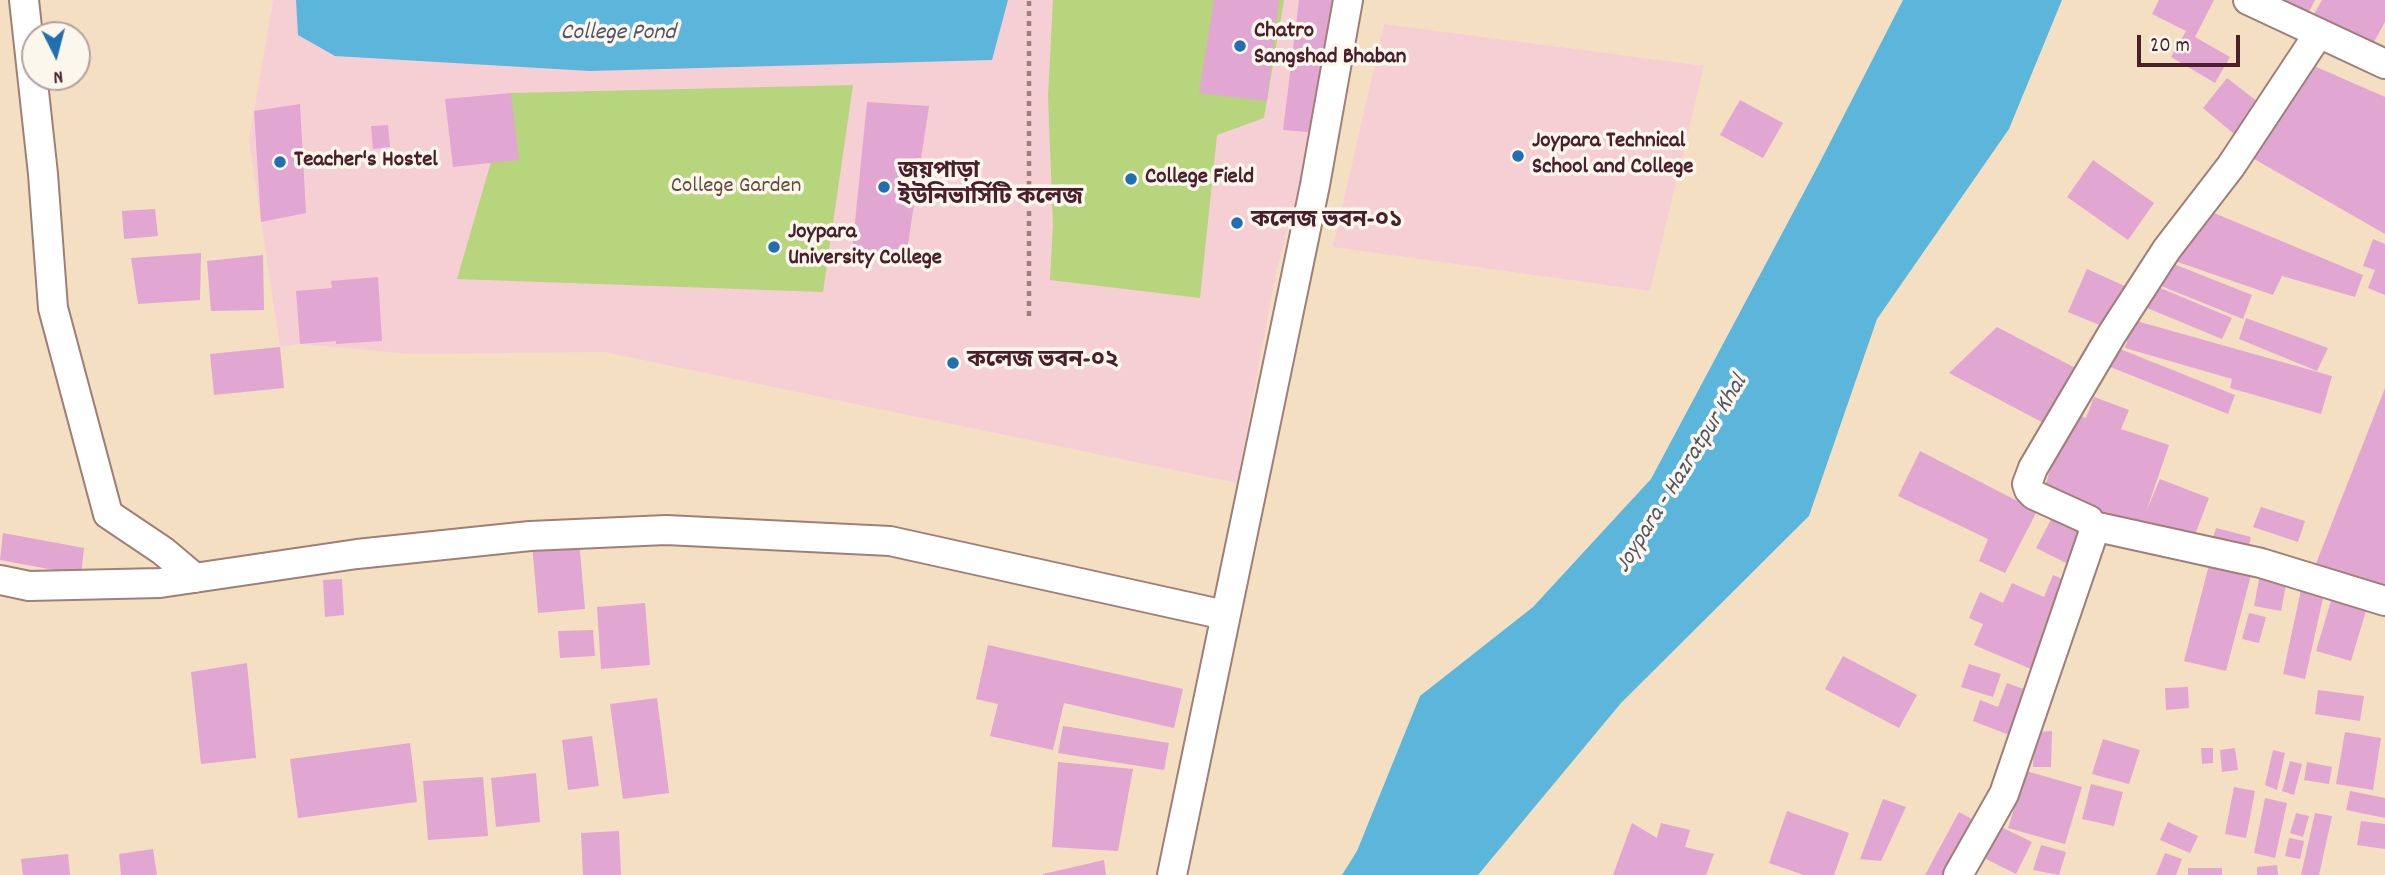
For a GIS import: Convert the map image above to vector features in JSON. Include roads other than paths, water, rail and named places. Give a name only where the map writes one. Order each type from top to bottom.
[{"type":"street","points":[[24,0],[43,174],[53,308],[108,514],[163,551],[195,578]]},
{"type":"street","points":[[1172,875],[1315,185],[1348,0]]},
{"type":"street","points":[[2248,0],[2385,64]]},
{"type":"street","points":[[1958,875],[2004,794],[2094,531],[2089,520],[2034,495],[2029,490],[2027,484],[2033,468],[2098,355],[2160,260],[2231,166],[2319,33]]},
{"type":"street","points":[[2093,526],[2261,563],[2385,601]]},
{"type":"street","points":[[0,580],[29,586],[160,583],[358,554],[503,539],[666,530],[890,541],[1225,615]]},
{"type":"water","name":"College Pond","points":[[296,0],[1008,0],[992,60],[590,71],[335,56],[298,35]]},
{"type":"water","name":"Joypara - Hazratpur Khal","points":[[1903,0],[2062,0],[2009,129],[1877,319],[1809,516],[1621,703],[1478,875],[1342,875],[1357,851],[1420,696],[1533,607],[1651,479]]},
{"type":"place","name":"Chatro Sangshad Bhaban","points":[[1240,46]]},
{"type":"place","name":"Joypara Technical School and College","points":[[1518,156]]},
{"type":"place","name":"Teacher's Hostel","points":[[280,162]]},
{"type":"place","name":"College Field","points":[[1131,179]]},
{"type":"place","name":"জয়পাড়া ইউনিভার্সিটি কলেজ","points":[[884,187]]},
{"type":"place","name":"কলেজ ভবন-০১","points":[[1237,223]]},
{"type":"place","name":"Joypara University College","points":[[774,247]]},
{"type":"place","name":"কলেজ ভবন-০২","points":[[953,363]]},
{"type":"park label","name":"College Garden","points":[[736,188]]}]
